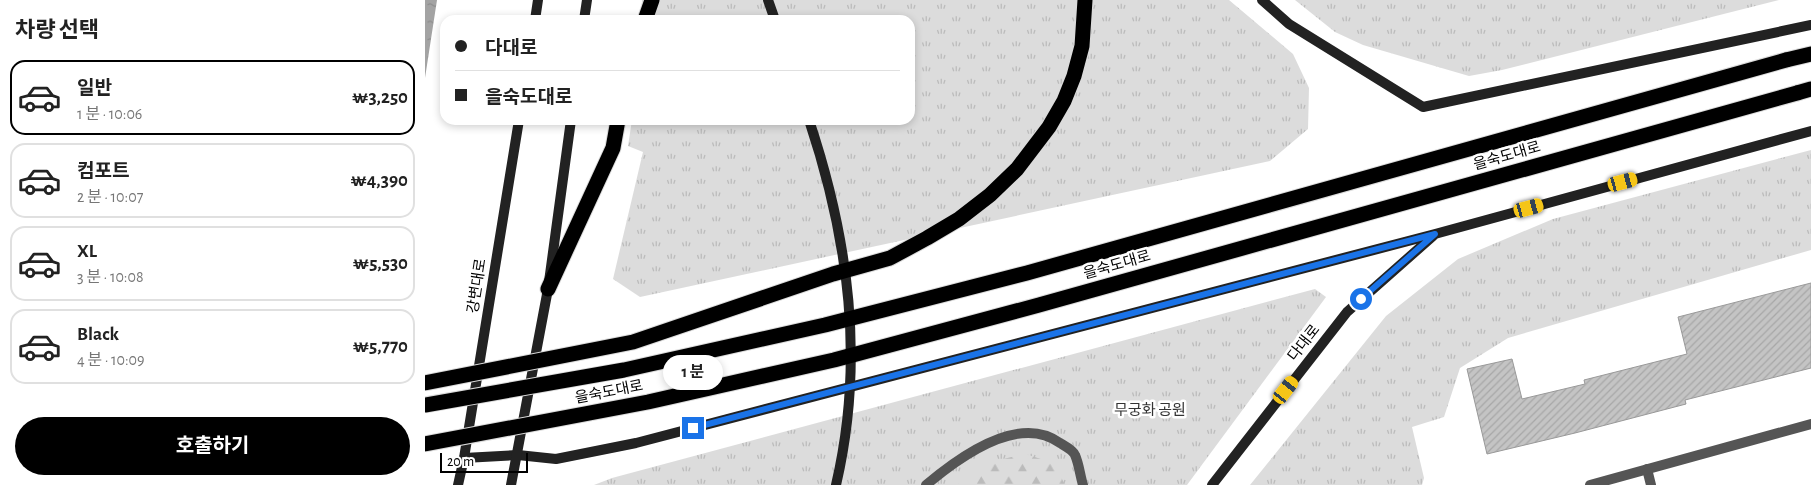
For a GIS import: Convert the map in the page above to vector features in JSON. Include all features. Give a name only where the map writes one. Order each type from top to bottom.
[{"type":"highway","points":[[647,15],[652,0]]},
{"type":"highway","points":[[425,383],[633,342],[833,274],[889,258],[927,238],[959,219],[990,195],[1017,170],[1049,127],[1064,101],[1076,68],[1084,31],[1085,0]]},
{"type":"highway","name":"을숙도대로","points":[[425,405],[624,370],[825,325],[1027,273],[1811,54]]},
{"type":"highway","name":"을숙도대로","points":[[425,444],[648,402],[834,360],[1049,302],[1804,91]]},
{"type":"highway","points":[[548,289],[613,148],[618,125]]},
{"type":"main road","points":[[536,15],[538,0]]},
{"type":"main road","points":[[585,15],[587,0]]},
{"type":"main road","points":[[768,0],[773,15]]},
{"type":"main road","points":[[1262,0],[1289,24],[1423,108],[1811,25]]},
{"type":"main road","name":"강변대로","points":[[465,458],[518,125]]},
{"type":"main road","points":[[511,485],[548,289],[570,125]]},
{"type":"main road","points":[[811,125],[834,199],[849,290],[851,356],[849,416],[836,485]]},
{"type":"main road","points":[[458,485],[465,458],[518,455],[556,459],[636,442],[1435,234],[1811,131]]},
{"type":"main road","name":"다대로","points":[[1212,485],[1347,312],[1435,234]]},
{"type":"street","points":[[1589,485],[1811,424]]},
{"type":"street","points":[[926,485],[949,466],[988,442],[1027,432],[1052,437],[1074,453],[1083,485]]},
{"type":"street","points":[[1647,469],[1651,485]]},
{"type":"green space","points":[[642,0],[1229,0],[1293,54],[1309,88],[1308,129],[1270,161],[640,297],[613,279],[643,152],[628,146],[631,125],[915,125],[915,15],[641,15]]},
{"type":"green space","points":[[1295,0],[1779,0],[1502,70],[1469,76],[1363,45],[1335,32]]},
{"type":"green space","points":[[1811,150],[1811,250],[1508,338],[1460,368],[1444,417],[1412,427],[1424,478],[1422,485],[1250,485],[1386,316],[1458,259],[1553,219]]},
{"type":"green space","name":"무궁화 공원","points":[[1315,289],[1326,297],[1187,485],[594,485],[612,478]]},
{"type":"green space","points":[[1025,454],[1054,463],[1065,485],[957,485],[972,472],[988,464]]},
{"type":"water","points":[[425,0],[437,0],[425,78]]},
{"type":"building","points":[[1811,283],[1811,368],[1685,400],[1686,404],[1487,454],[1467,369],[1512,359],[1522,399],[1585,384],[1584,380],[1687,354],[1678,317]]},
{"type":"route","points":[[693,428],[1435,234],[1361,299]]}]
